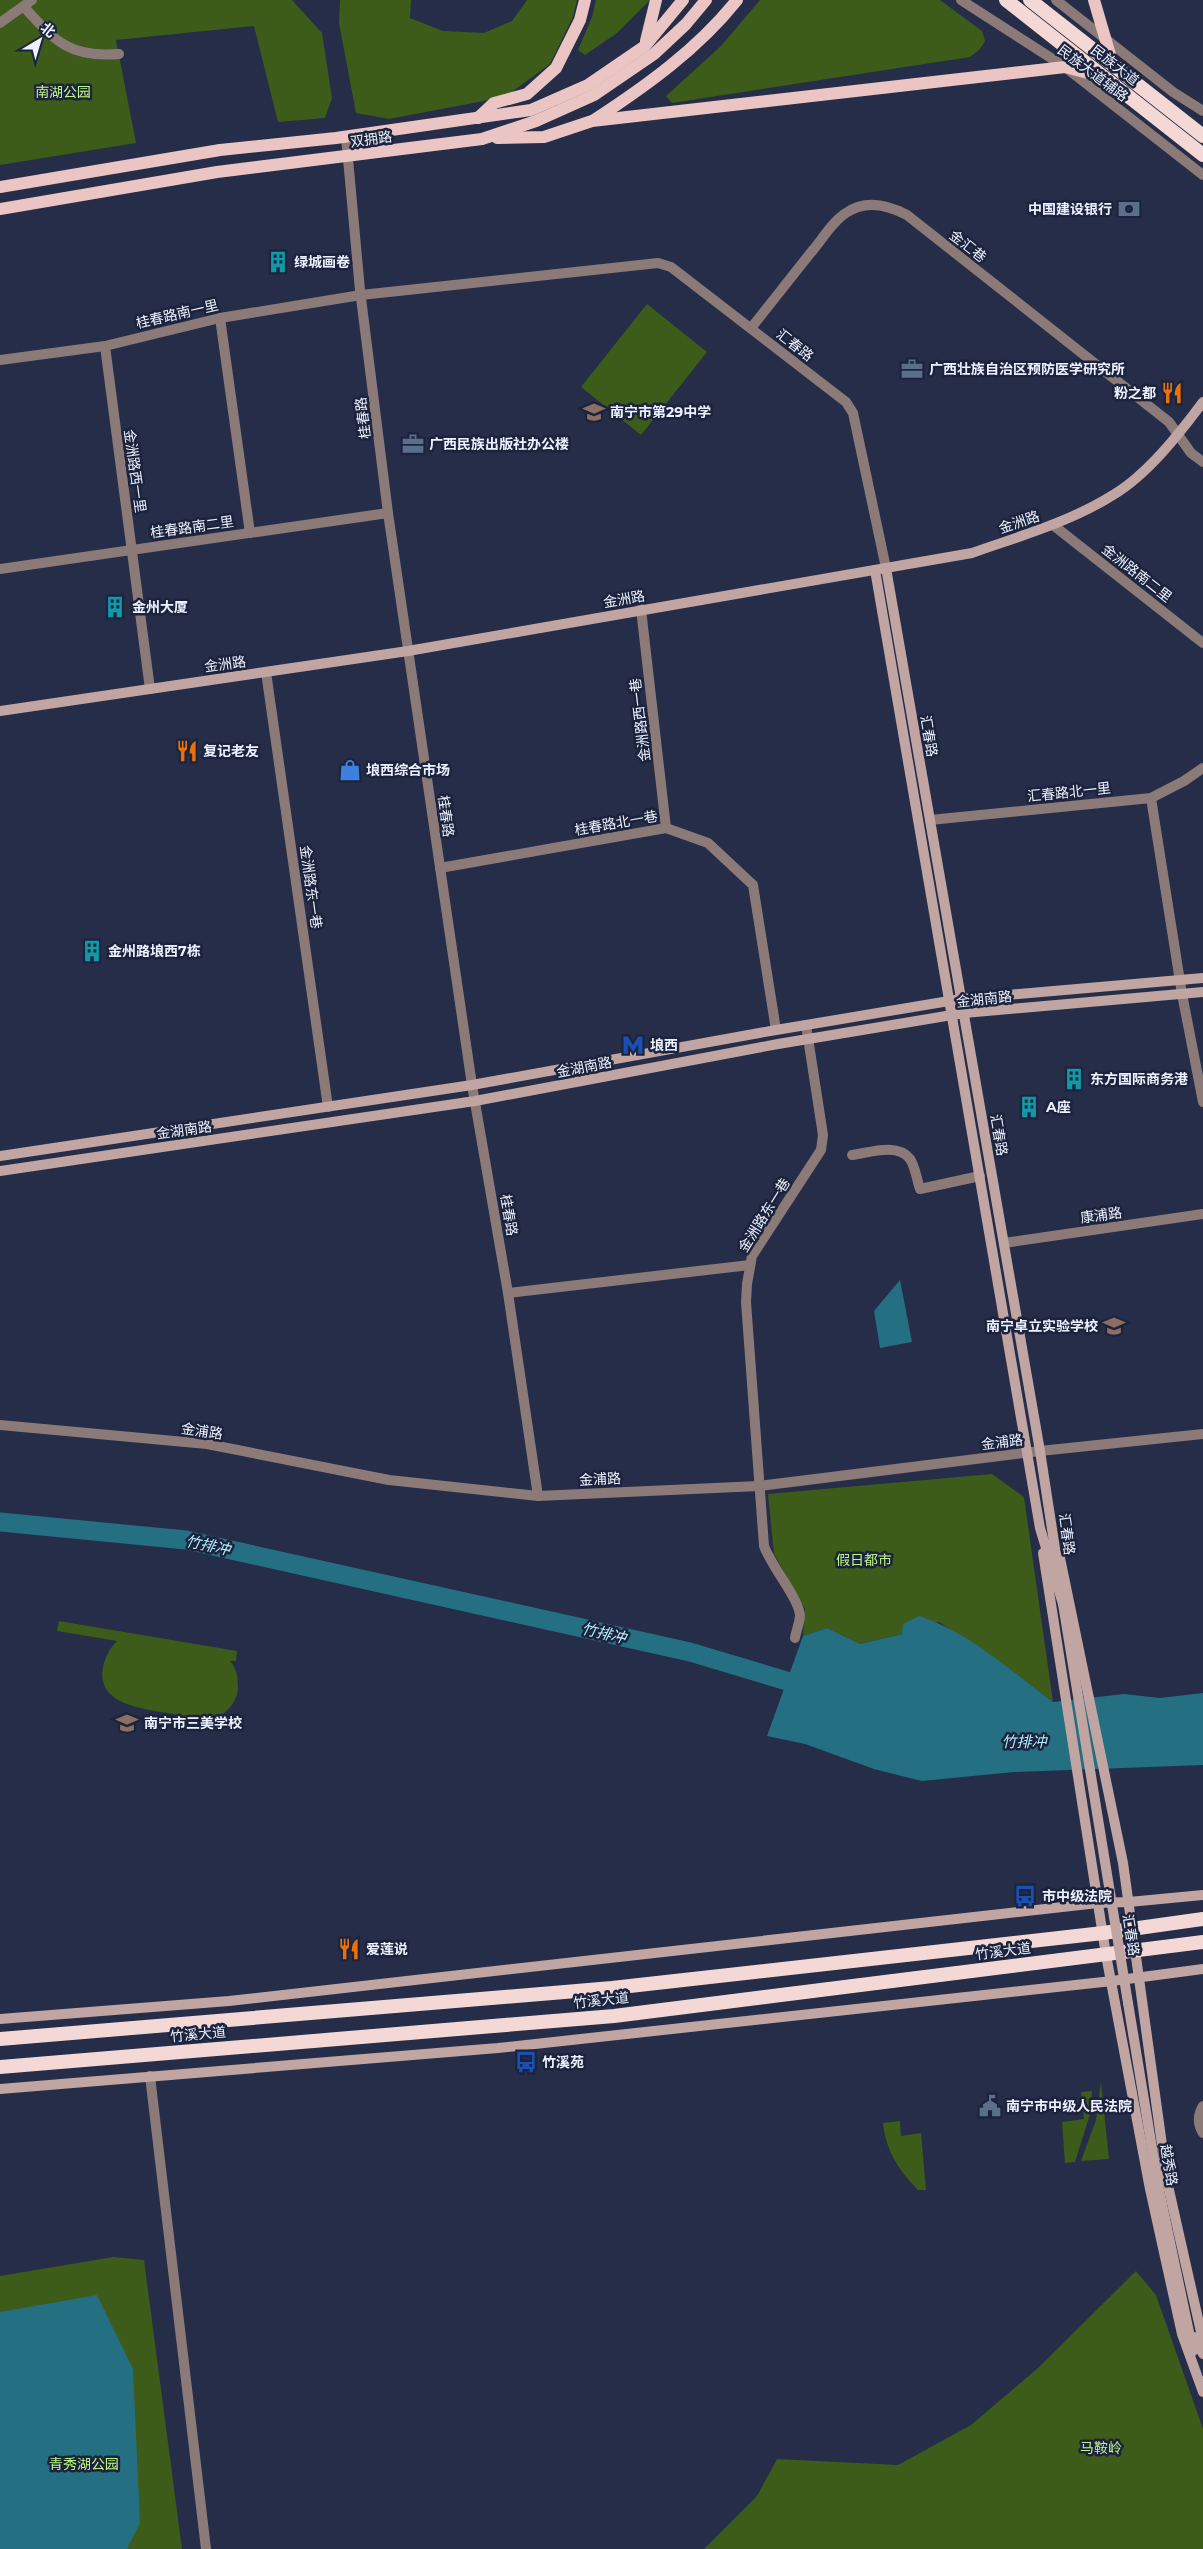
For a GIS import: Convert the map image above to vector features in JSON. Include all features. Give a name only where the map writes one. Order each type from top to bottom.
[{"type":"highway","name":"民族大道","points":[[1006,0],[1203,155]]},
{"type":"highway","name":"民族大道","points":[[1030,0],[1203,136]]},
{"type":"highway","name":"竹溪大道","points":[[0,2039],[612,1988],[1103,1933],[1203,1919]]},
{"type":"highway","name":"竹溪大道","points":[[0,2067],[614,2016],[1203,1942]]},
{"type":"main road","points":[[478,118],[494,103],[527,94],[556,68],[580,20],[585,0]]},
{"type":"main road","points":[[645,46],[656,0]]},
{"type":"main road","name":"双拥路","points":[[0,187],[220,150],[346,137],[532,110],[588,85],[645,46],[683,0]]},
{"type":"main road","name":"双拥路","points":[[0,209],[217,172],[482,139],[536,121],[594,95],[654,54],[686,24],[706,0]]},
{"type":"main road","points":[[592,121],[643,88],[694,46],[737,0]]},
{"type":"main road","points":[[1094,0],[1103,37],[1113,65]]},
{"type":"main road","points":[[482,139],[544,137],[592,121],[1065,67],[1105,78]]},
{"type":"main road","name":"金洲路","points":[[0,712],[408,651],[972,553],[1053,525],[1114,494],[1149,464],[1178,434],[1203,402]]},
{"type":"main road","name":"汇春路","points":[[886,568],[1040,1450],[1128,2003]]},
{"type":"main road","name":"汇春路","points":[[875,570],[1029,1452],[1040,1528],[1063,1604]]},
{"type":"main road","name":"金湖南路","points":[[0,1156],[472,1085],[776,1030],[961,999],[1203,978]]},
{"type":"main road","name":"金湖南路","points":[[0,1171],[475,1101],[964,1013],[1203,992]]},
{"type":"main road","points":[[1051,1526],[1066,1578],[1110,1799],[1129,1902],[1167,2181],[1203,2341]]},
{"type":"main road","points":[[1040,1528],[1046,1580],[1106,1955],[1150,2189],[1182,2334],[1203,2392]]},
{"type":"main road","points":[[0,2019],[239,2000],[1098,1902],[1129,1902],[1203,1894]]},
{"type":"main road","points":[[0,2088],[498,2048],[1112,1981],[1203,1969]]},
{"type":"main road","name":"越秀路","points":[[1128,2003],[1159,2190],[1190,2330]]},
{"type":"main road","points":[[1190,2330],[1197,2378]]},
{"type":"main road","points":[[1190,2330],[1203,2354]]},
{"type":"street","name":"民族大道辅路","points":[[961,0],[1065,67],[1203,175]]},
{"type":"street","points":[[1056,0],[1173,92],[1203,111]]},
{"type":"street","points":[[0,23],[28,3],[49,35],[66,48],[86,54],[118,54]]},
{"type":"street","name":"桂春路","points":[[346,137],[361,295],[388,513],[472,1085],[508,1293],[538,1496]]},
{"type":"street","name":"金汇巷","points":[[751,328],[830,229],[846,213],[862,206],[877,204],[891,207],[907,215],[1162,416],[1191,453],[1203,462]]},
{"type":"street","name":"汇春路","points":[[361,295],[658,262],[671,267],[846,402],[853,413],[886,568]]},
{"type":"street","name":"桂春路南一里","points":[[0,360],[105,346],[220,318],[361,295]]},
{"type":"street","points":[[220,318],[250,533]]},
{"type":"street","name":"金洲路西一里","points":[[105,346],[150,689]]},
{"type":"street","name":"桂春路南二里","points":[[0,569],[388,513]]},
{"type":"street","name":"金洲路南二里","points":[[1053,525],[1203,642]]},
{"type":"street","name":"金洲路西一巷","points":[[641,609],[666,828]]},
{"type":"street","name":"金洲路东一巷","points":[[266,672],[328,1106]]},
{"type":"street","name":"汇春路北一里","points":[[930,820],[1150,798],[1184,781],[1203,768]]},
{"type":"street","points":[[1150,798],[1182,994],[1203,1102]]},
{"type":"street","name":"桂春路北一巷","points":[[440,868],[666,828],[708,843],[753,886],[776,1030]]},
{"type":"street","name":"金洲路东一巷","points":[[795,1638],[800,1617],[798,1606],[769,1560],[764,1546],[746,1302],[750,1265],[759,1244],[822,1150],[823,1135],[806,1025]]},
{"type":"street","points":[[852,1156],[887,1150],[902,1152],[910,1158],[920,1189],[980,1176]]},
{"type":"street","name":"康浦路","points":[[1004,1243],[1203,1214]]},
{"type":"street","points":[[508,1293],[750,1265]]},
{"type":"street","name":"金浦路","points":[[0,1424],[207,1444],[389,1480],[538,1496],[759,1486],[1040,1450],[1203,1434]]},
{"type":"street","points":[[150,2076],[206,2549]]},
{"type":"street","points":[[1203,2106],[1199,2112],[1199,2127],[1203,2133]]},
{"type":"green space","name":"南湖公园","points":[[0,0],[292,0],[322,33],[332,98],[325,118],[278,122],[254,26],[116,40],[136,143],[0,165]]},
{"type":"green space","points":[[340,0],[411,0],[410,18],[443,31],[484,33],[512,21],[527,0],[577,0],[573,17],[550,64],[505,97],[389,119],[356,113],[339,23]]},
{"type":"green space","points":[[596,0],[650,0],[617,33],[585,55],[578,50],[592,17]]},
{"type":"green space","points":[[760,0],[940,0],[982,31],[985,41],[980,49],[970,57],[672,103],[666,96],[721,46]]},
{"type":"green space","points":[[647,304],[707,352],[641,435],[581,387]]},
{"type":"green space","name":"假日都市","points":[[992,1474],[1024,1497],[1053,1702],[988,1653],[939,1622],[902,1634],[860,1644],[827,1628],[803,1636],[805,1609],[774,1554],[768,1494]]},
{"type":"green space","points":[[59,1621],[237,1651],[236,1661],[230,1661],[236,1670],[238,1689],[236,1698],[224,1713],[210,1719],[149,1710],[124,1703],[113,1697],[106,1688],[102,1677],[106,1657],[117,1641],[57,1631]]},
{"type":"green space","points":[[1101,2082],[1109,2159],[1081,2161],[1096,2120]]},
{"type":"green space","points":[[1092,2091],[1091,2111],[1075,2162],[1065,2163],[1062,2122],[1084,2119],[1081,2092]]},
{"type":"green space","points":[[900,2121],[901,2136],[921,2133],[926,2190],[918,2190],[905,2175],[890,2152],[883,2123]]},
{"type":"green space","name":"青秀湖公园","points":[[113,2257],[144,2260],[182,2549],[0,2549],[0,2276]]},
{"type":"green space","name":"马鞍岭","points":[[1136,2271],[1156,2295],[1203,2429],[1203,2549],[704,2549],[757,2496],[777,2459],[898,2465],[971,2425],[1038,2368]]},
{"type":"water","points":[[900,1280],[912,1342],[880,1348],[874,1311]]},
{"type":"water","points":[[919,1616],[937,1623],[972,1642],[1053,1702],[1124,1694],[1160,1698],[1203,1693],[1203,1765],[1014,1772],[922,1781],[874,1769],[805,1744],[767,1736],[803,1636],[827,1628],[860,1644],[902,1634],[903,1624]]},
{"type":"water","name":"青秀湖公园","points":[[97,2295],[133,2369],[140,2523],[127,2549],[0,2549],[0,2312]]},
{"type":"waterway","name":"竹排冲","points":[[0,1522],[186,1540],[690,1652],[810,1688]]},
{"type":"place","name":"中国建设银行","points":[[1129,209]]},
{"type":"place","name":"绿城画卷","points":[[278,262]]},
{"type":"place","name":"广西壮族自治区预防医学研究所","points":[[912,369]]},
{"type":"place","name":"粉之都","points":[[1172,393]]},
{"type":"place","name":"南宁市第29中学","points":[[594,412]]},
{"type":"place","name":"广西民族出版社办公楼","points":[[413,444]]},
{"type":"place","name":"金州大厦","points":[[115,607]]},
{"type":"place","name":"复记老友","points":[[187,751]]},
{"type":"place","name":"埌西综合市场","points":[[350,770]]},
{"type":"place","name":"金州路埌西7栋","points":[[92,951]]},
{"type":"place","name":"埌西","points":[[633,1045]]},
{"type":"place","name":"东方国际商务港","points":[[1074,1079]]},
{"type":"place","name":"A座","points":[[1029,1107]]},
{"type":"place","name":"南宁卓立实验学校","points":[[1114,1326]]},
{"type":"place","name":"南宁市三美学校","points":[[127,1723]]},
{"type":"place","name":"市中级法院","points":[[1025,1896]]},
{"type":"place","name":"爱莲说","points":[[349,1949]]},
{"type":"place","name":"竹溪苑","points":[[526,2062]]},
{"type":"place","name":"南宁市中级人民法院","points":[[990,2106]]}]
